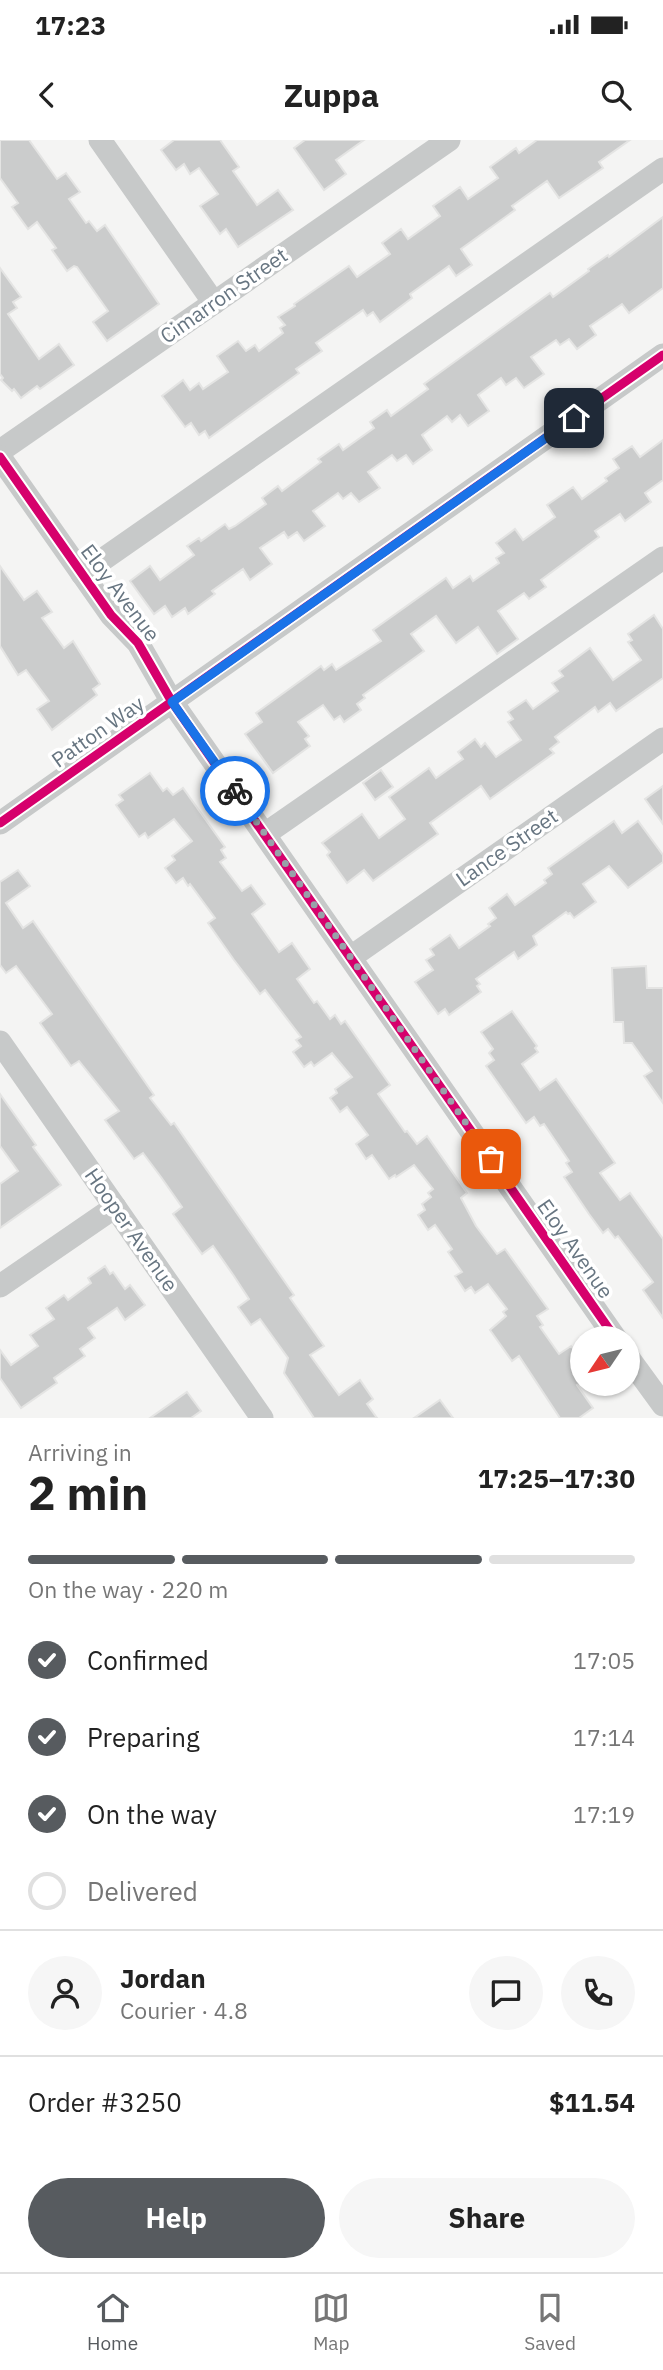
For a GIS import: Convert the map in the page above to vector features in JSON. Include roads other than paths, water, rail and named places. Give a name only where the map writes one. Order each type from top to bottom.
[{"type":"street","points":[[100,140],[214,303]]},
{"type":"street","name":"Cimarron Street","points":[[0,454],[214,303],[425,147],[449,140]]},
{"type":"street","points":[[82,574],[663,169]]},
{"type":"street","name":"Patton Way","points":[[0,823],[663,355]]},
{"type":"street","name":"Eloy Avenue","points":[[0,454],[111,615],[138,643],[172,702],[607,1326]]},
{"type":"street","points":[[265,834],[663,558]]},
{"type":"street","name":"Lance Street","points":[[351,957],[663,739]]},
{"type":"street","name":"Hooper Avenue","points":[[0,1042],[262,1418]]},
{"type":"street","points":[[0,1286],[114,1206]]},
{"type":"street","points":[[640,1373],[663,1405]]}]
